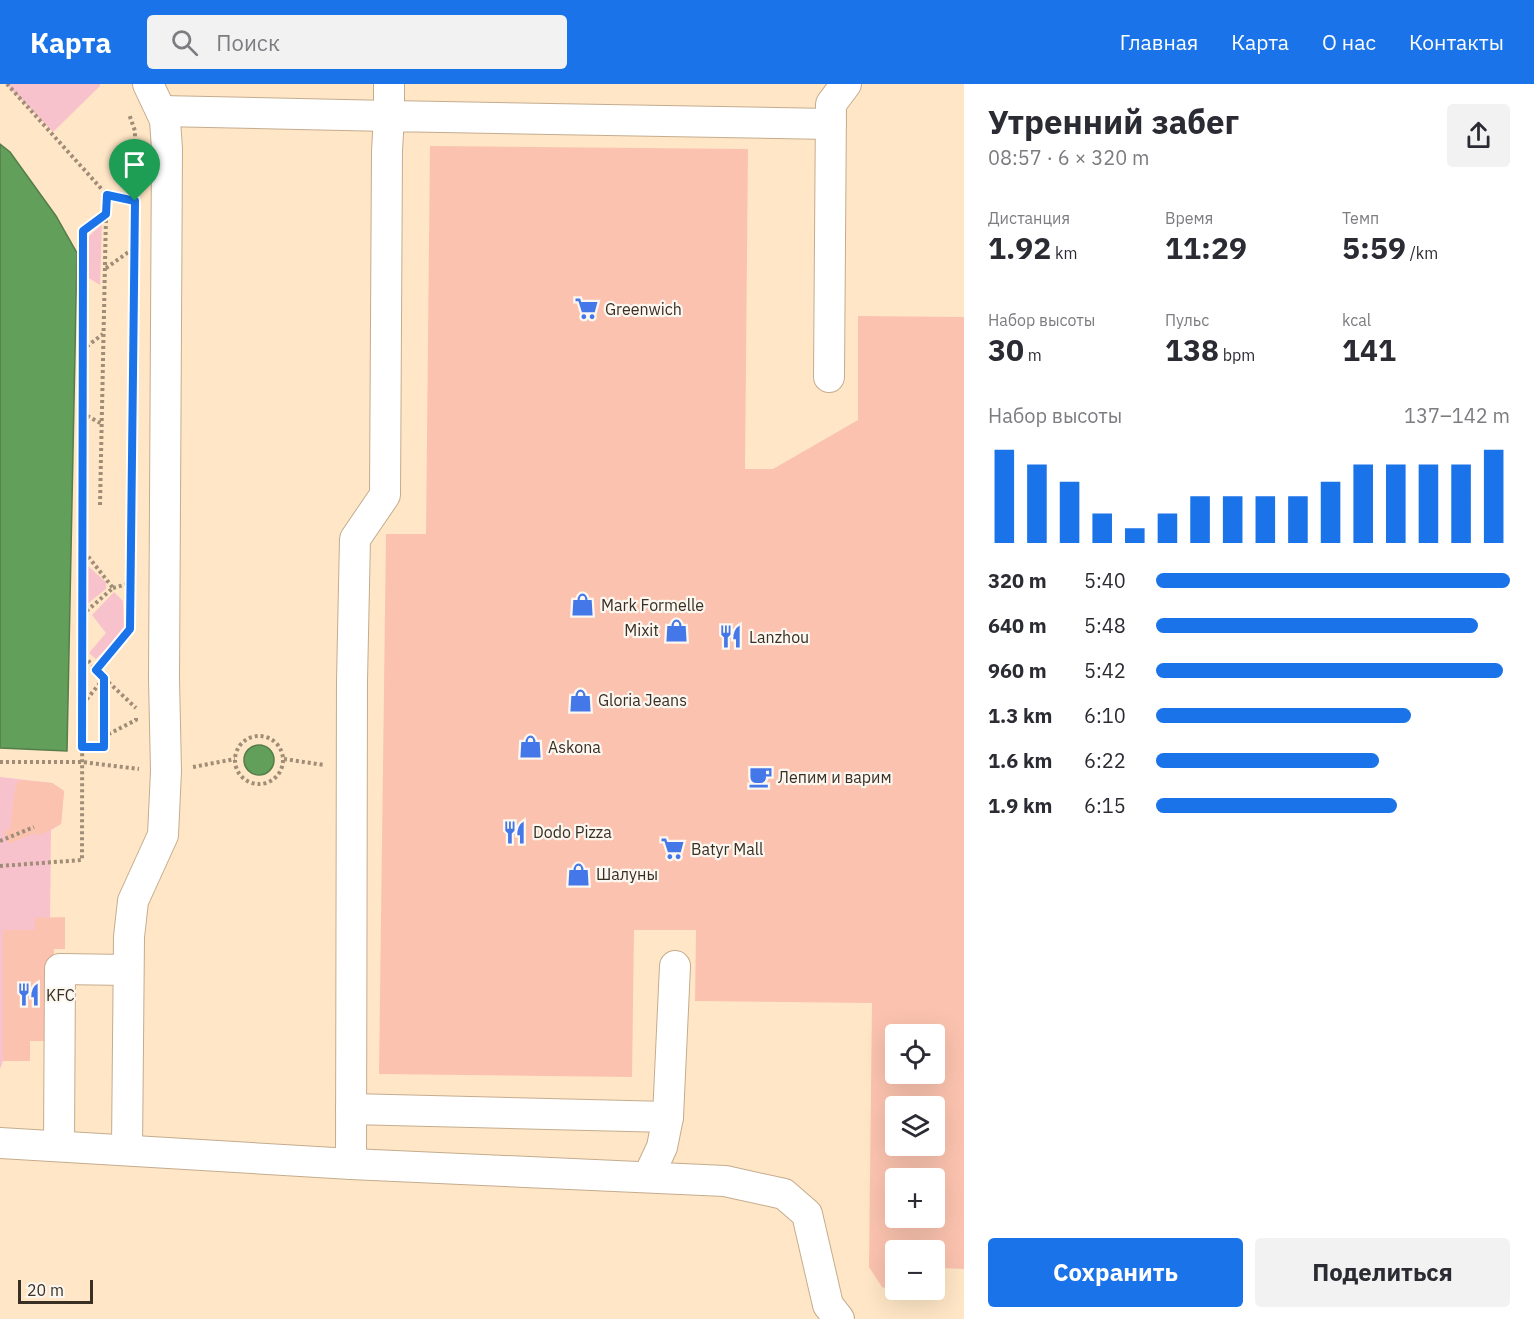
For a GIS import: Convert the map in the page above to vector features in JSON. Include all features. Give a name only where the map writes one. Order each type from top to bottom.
[{"type":"lane","points":[[127,1150],[129,937],[133,901],[163,836],[166,771],[164,667],[167,149],[165,120],[148,84]]},
{"type":"lane","points":[[351,1164],[351,681],[355,539],[385,495],[389,84]]},
{"type":"lane","points":[[829,377],[831,104],[846,84]]},
{"type":"lane","points":[[161,111],[831,124]]},
{"type":"lane","points":[[648,1177],[662,1147],[668,1117],[675,966]]},
{"type":"lane","points":[[58,1146],[60,969],[129,970]]},
{"type":"lane","points":[[351,1109],[668,1117]]},
{"type":"lane","points":[[0,1143],[351,1164],[724,1180],[784,1194],[807,1214],[828,1305],[839,1319]]},
{"type":"path","points":[[7,84],[107,195],[135,201],[167,203]]},
{"type":"path","points":[[96,670],[130,629],[135,131],[129,112]]},
{"type":"path","points":[[100,505],[107,195]]},
{"type":"path","points":[[0,866],[82,861],[83,231],[106,214]]},
{"type":"path","points":[[105,268],[134,248]]},
{"type":"path","points":[[82,350],[104,334]]},
{"type":"path","points":[[82,412],[102,424]]},
{"type":"path","points":[[83,550],[113,588]]},
{"type":"path","points":[[82,615],[113,588],[131,583]]},
{"type":"path","points":[[82,654],[104,678],[136,706],[136,720],[103,737]]},
{"type":"path","points":[[82,704],[104,678]]},
{"type":"path","points":[[82,747],[104,747],[104,678]]},
{"type":"path","points":[[264,736],[278,744],[284,759],[279,774],[267,783],[259,784],[244,779],[236,766],[235,759],[237,750],[248,738],[264,736]]},
{"type":"path","points":[[185,768],[235,759]]},
{"type":"path","points":[[284,759],[327,765]]},
{"type":"path","points":[[0,762],[82,762],[144,770]]},
{"type":"path","points":[[0,841],[34,827]]},
{"type":"shaded area","points":[[6,84],[100,84],[100,86],[53,132]]},
{"type":"shaded area","points":[[0,144],[10,152],[56,216],[77,253],[67,751],[0,748]]},
{"type":"shaded area","points":[[102,224],[100,285],[87,277],[88,237]]},
{"type":"shaded area","points":[[88,566],[106,582],[106,589],[86,605]]},
{"type":"shaded area","points":[[114,592],[123,601],[124,630],[96,659],[89,653],[106,633],[92,615]]},
{"type":"shaded area","points":[[259,745],[265,746],[273,754],[273,766],[265,774],[259,775],[253,774],[245,766],[244,760],[245,754],[253,746]]},
{"type":"shaded area","points":[[0,777],[52,783],[64,791],[61,824],[51,830],[50,918],[35,918],[35,930],[3,931],[3,1061],[0,1069]]},
{"type":"building","name":"Batyr Mall","points":[[430,146],[748,149],[745,469],[773,469],[858,420],[858,316],[964,317],[964,1269],[945,1268],[945,1240],[885,1240],[885,1288],[869,1267],[872,1003],[695,1001],[696,930],[634,930],[632,1077],[379,1074],[386,534],[426,534]]},
{"type":"building","points":[[20,780],[52,783],[64,791],[61,824],[38,836],[35,833],[9,844],[4,832],[10,829],[16,784]]},
{"type":"building","name":"KFC","points":[[65,917],[65,949],[54,949],[54,1041],[30,1041],[30,1061],[3,1061],[3,930],[35,930],[35,918]]},
{"type":"place","name":"Greenwich","points":[[587,309]]},
{"type":"place","name":"Mark Formelle","points":[[583,605]]},
{"type":"place","name":"Mixit","points":[[677,630]]},
{"type":"place","name":"Lanzhou","points":[[731,637]]},
{"type":"place","name":"Gloria Jeans","points":[[580,700]]},
{"type":"place","name":"Askona","points":[[530,747]]},
{"type":"place","name":"Лепим и варим","points":[[760,777]]},
{"type":"place","name":"Dodo Pizza","points":[[515,832]]},
{"type":"place","name":"Batyr Mall","points":[[673,849]]},
{"type":"place","name":"Шалуны","points":[[578,874]]},
{"type":"place","name":"KFC","points":[[28,995]]},
{"type":"route","points":[[107,195],[135,201],[130,629],[96,670],[104,678],[104,747],[82,747],[83,231],[106,214],[107,195]]}]
